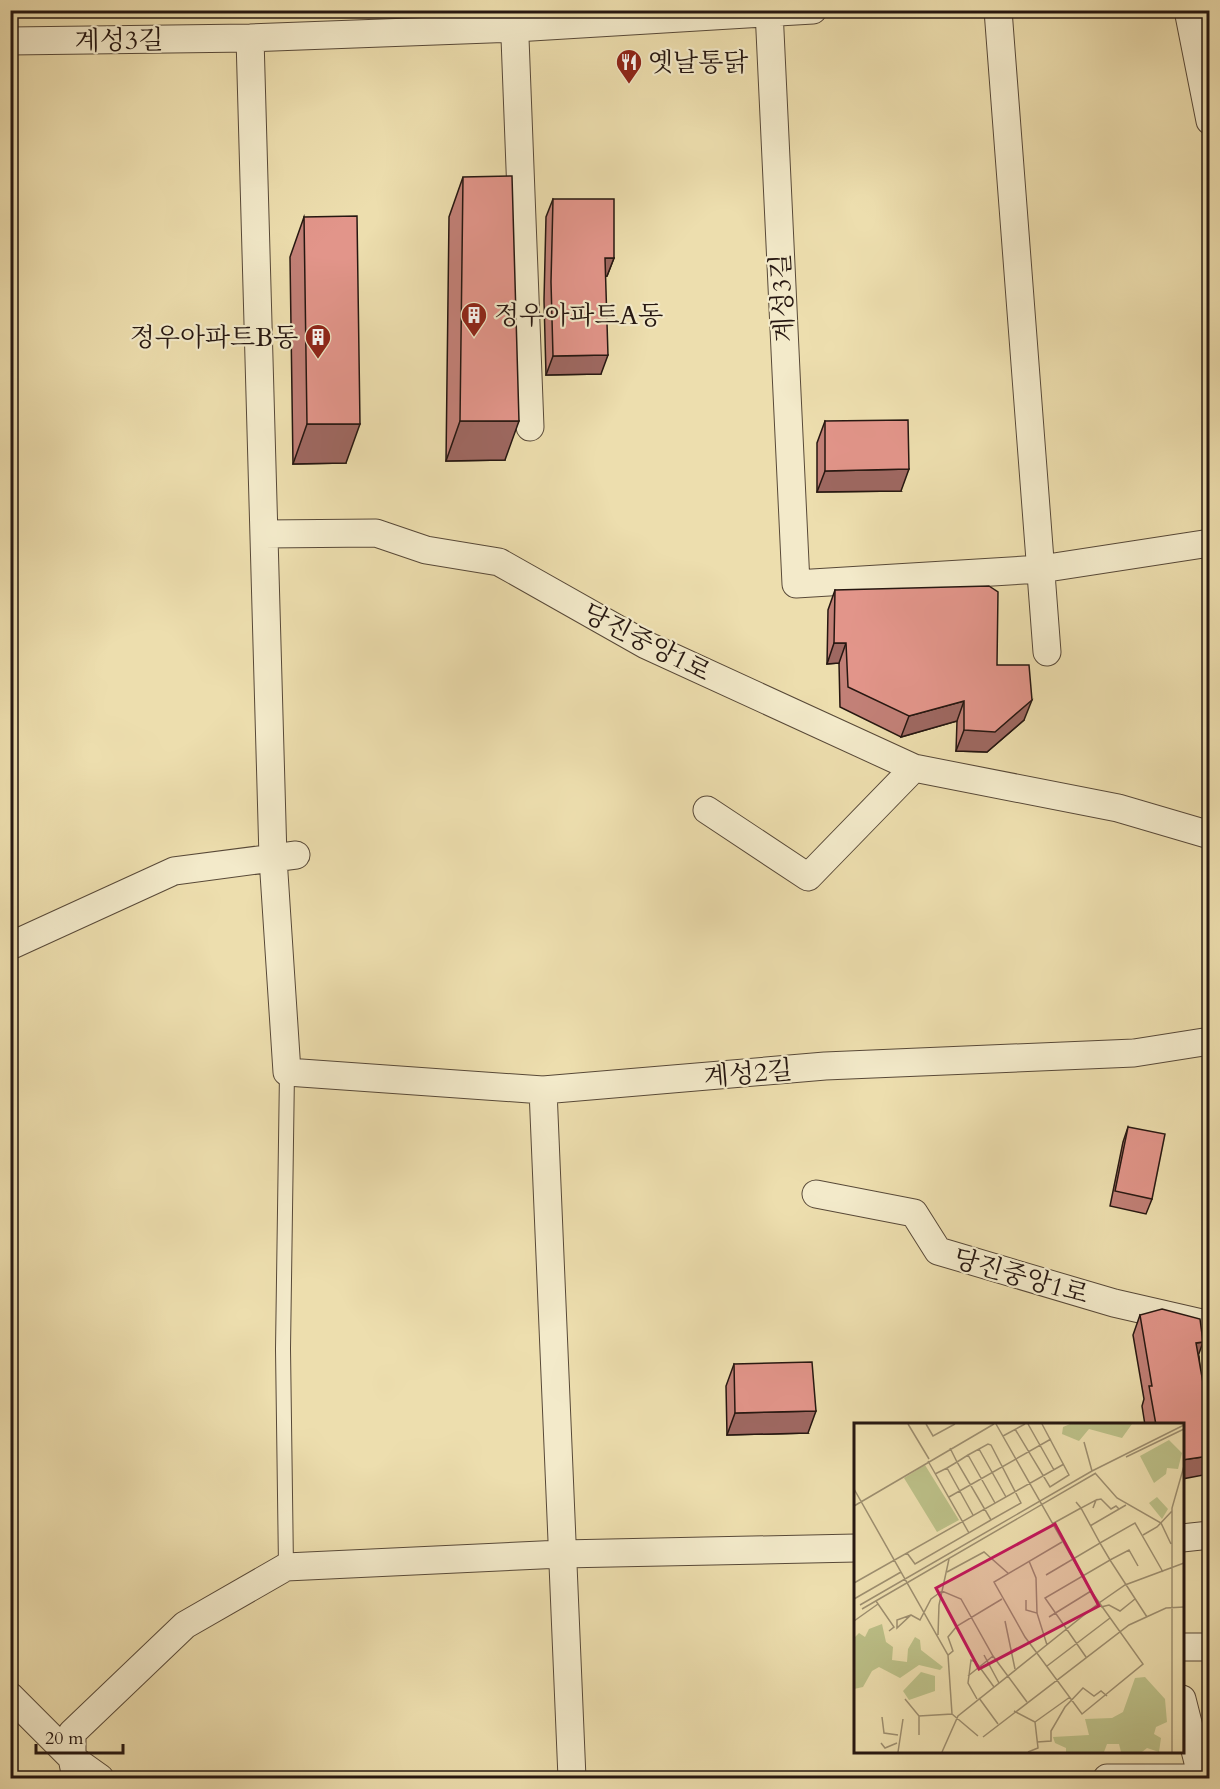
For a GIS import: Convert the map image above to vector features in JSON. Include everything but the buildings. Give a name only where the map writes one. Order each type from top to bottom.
[{"type":"street","name":"계성3길","points":[[10,41],[250,38],[514,19],[813,10]]},
{"type":"street","points":[[998,10],[1047,652]]},
{"type":"street","points":[[1188,10],[1209,121]]},
{"type":"street","name":"계성3길","points":[[769,12],[796,584],[1041,569]]},
{"type":"street","points":[[514,19],[530,427]]},
{"type":"street","points":[[250,38],[264,534],[285,856],[286,1072]]},
{"type":"street","name":"당진중앙1로","points":[[264,534],[376,533],[426,550],[499,562],[646,645],[914,768],[1118,808],[1209,835]]},
{"type":"street","points":[[1041,569],[1209,543]]},
{"type":"street","points":[[707,810],[808,877],[914,768]]},
{"type":"street","points":[[10,946],[174,871],[285,856]]},
{"type":"street","name":"계성2길","points":[[286,1072],[543,1090],[825,1066],[1134,1053],[1209,1041]]},
{"type":"street","points":[[543,1090],[572,1779]]},
{"type":"street","name":"당진중앙1로","points":[[816,1194],[914,1214],[938,1251],[1114,1303],[1209,1325]]},
{"type":"street","points":[[1184,1538],[1209,1535]]},
{"type":"street","points":[[74,1768],[72,1733],[185,1625],[286,1567],[562,1554],[854,1548]]},
{"type":"street","points":[[1184,1647],[1209,1647]]},
{"type":"street","points":[[10,1696],[74,1768],[100,1779]]},
{"type":"street","points":[[1107,1779],[1205,1778],[1184,1706]]},
{"type":"lane","points":[[286,1072],[283,1349],[286,1567]]},
{"type":"place","name":"옛날통닭","points":[[629,85]]},
{"type":"place","name":"정우아파트A동","points":[[474,338]]},
{"type":"place","name":"정우아파트B동","points":[[318,360]]}]
